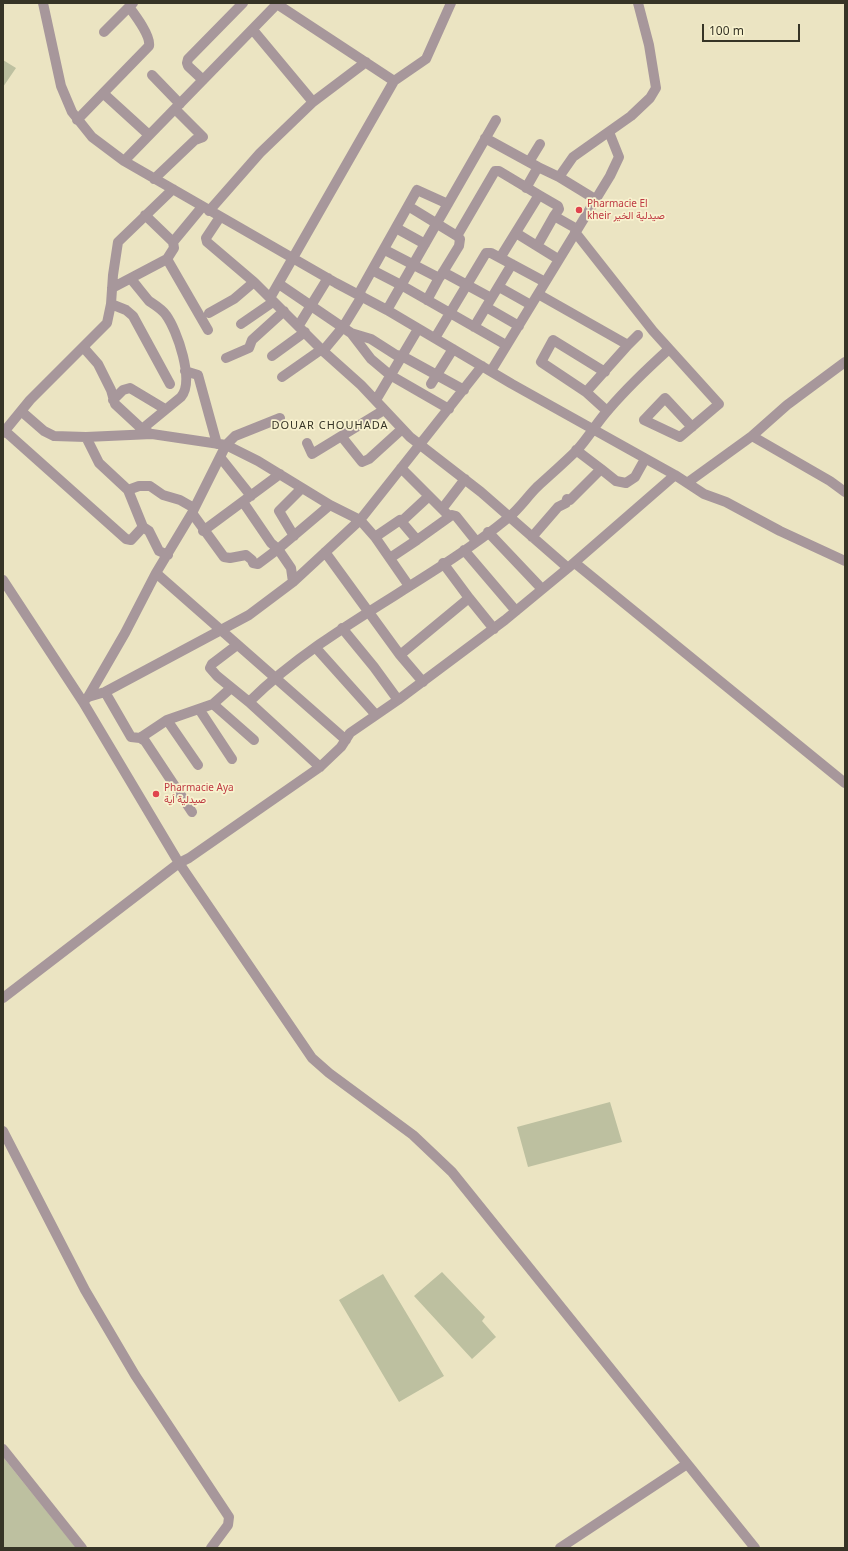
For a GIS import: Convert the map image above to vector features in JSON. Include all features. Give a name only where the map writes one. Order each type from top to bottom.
[{"type":"street","points":[[43,3],[65,99],[77,120],[92,137],[124,161],[205,209],[360,296],[388,310],[593,431],[675,475],[704,494],[726,502],[780,531],[845,561]]},
{"type":"street","points":[[203,80],[188,66],[188,59],[243,3]]},
{"type":"street","points":[[124,161],[253,30],[277,3],[394,81]]},
{"type":"street","points":[[241,324],[271,300],[394,81],[426,59],[451,3]]},
{"type":"street","points":[[559,177],[573,157],[609,132],[650,98],[656,88],[649,45],[638,3]]},
{"type":"street","points":[[77,120],[104,94],[149,46],[148,39],[131,5],[104,32]]},
{"type":"street","points":[[253,30],[313,102]]},
{"type":"street","points":[[173,242],[313,102],[366,62]]},
{"type":"street","points":[[152,75],[203,136],[195,140],[154,179]]},
{"type":"street","points":[[104,94],[149,135]]},
{"type":"street","points":[[388,310],[496,120]]},
{"type":"street","points":[[85,699],[105,692],[249,615],[293,582],[360,520],[464,390],[487,369],[519,326],[558,259],[610,176],[619,157],[609,132]]},
{"type":"street","points":[[485,138],[559,177],[595,199]]},
{"type":"street","points":[[526,188],[540,144]]},
{"type":"street","points":[[457,236],[494,172],[499,171],[558,206],[559,209],[537,246]]},
{"type":"street","points":[[143,527],[131,540],[126,539],[4,432],[33,397],[106,323],[111,304],[118,242],[172,189]]},
{"type":"street","points":[[282,377],[323,350],[347,330],[372,270],[385,250],[417,190],[448,204]]},
{"type":"street","points":[[500,258],[539,195]]},
{"type":"street","points":[[408,206],[460,239],[459,246],[427,300]]},
{"type":"street","points":[[112,288],[167,259],[175,246],[173,242],[145,215]]},
{"type":"street","points":[[554,216],[576,230],[669,349],[719,404],[692,427]]},
{"type":"street","points":[[220,217],[206,238],[206,242],[254,282],[376,400],[402,429],[465,479],[532,537],[571,565],[845,783]]},
{"type":"street","points":[[396,228],[425,244]]},
{"type":"street","points":[[516,233],[558,259]]},
{"type":"street","points":[[385,250],[413,264],[466,285],[519,326]]},
{"type":"street","points":[[435,338],[486,253],[491,253],[545,282]]},
{"type":"street","points":[[167,259],[208,330]]},
{"type":"street","points":[[474,327],[512,264]]},
{"type":"street","points":[[372,270],[506,345]]},
{"type":"street","points":[[272,356],[302,328],[312,306],[328,278]]},
{"type":"street","points":[[131,279],[148,300],[164,312],[172,323],[184,357],[186,391],[142,429]]},
{"type":"street","points":[[209,313],[234,299],[254,282]]},
{"type":"street","points":[[279,284],[347,330],[374,340],[399,355],[434,380],[464,390]]},
{"type":"street","points":[[499,287],[531,305]]},
{"type":"street","points":[[538,294],[628,345]]},
{"type":"street","points":[[111,304],[126,310],[133,316],[170,384]]},
{"type":"street","points":[[226,358],[249,348],[252,340],[284,311]]},
{"type":"street","points":[[376,400],[399,355],[416,327]]},
{"type":"street","points":[[347,330],[371,359],[390,375],[449,409]]},
{"type":"street","points":[[586,392],[638,335]]},
{"type":"street","points":[[605,372],[553,340],[541,362],[586,392],[607,410]]},
{"type":"street","points":[[83,347],[98,364],[111,390],[113,400],[142,429],[152,434]]},
{"type":"street","points":[[434,380],[453,349]]},
{"type":"street","points":[[249,702],[274,678],[342,628],[369,613],[464,550],[508,517],[576,450],[593,431],[607,410],[669,349]]},
{"type":"street","points":[[687,483],[752,436],[787,405],[845,362]]},
{"type":"street","points":[[85,699],[125,633],[156,573],[193,511],[220,457],[221,445],[198,376],[185,371]]},
{"type":"street","points":[[113,400],[123,390],[130,388],[165,409]]},
{"type":"street","points":[[307,443],[312,454],[384,410]]},
{"type":"street","points":[[22,411],[49,434],[60,437],[152,434],[221,445],[258,461],[330,505],[360,520],[375,537],[409,586]]},
{"type":"street","points":[[221,445],[235,436],[280,418]]},
{"type":"street","points":[[342,437],[362,462],[369,459],[402,429]]},
{"type":"street","points":[[752,436],[830,481],[845,492]]},
{"type":"street","points":[[86,437],[99,464],[128,490],[143,527],[149,530],[159,550],[168,555]]},
{"type":"street","points":[[576,450],[616,481],[626,483],[636,477],[645,459]]},
{"type":"street","points":[[220,457],[251,496]]},
{"type":"street","points":[[401,468],[445,513],[456,516],[476,541]]},
{"type":"street","points":[[532,537],[558,507],[566,503],[567,499],[570,500],[601,469]]},
{"type":"street","points":[[203,531],[280,474]]},
{"type":"street","points":[[3,998],[179,863],[190,858],[320,767],[346,740],[350,733],[423,682],[494,629],[675,475]]},
{"type":"street","points":[[390,558],[417,540],[445,513],[465,479]]},
{"type":"street","points":[[128,490],[139,486],[150,486],[163,495],[180,500],[193,511],[203,531],[221,554],[226,558],[246,555],[252,560],[250,561],[258,564],[330,505]]},
{"type":"street","points":[[294,536],[279,511],[302,488]]},
{"type":"street","points":[[375,537],[399,521],[402,521],[429,496]]},
{"type":"street","points":[[243,502],[267,538],[278,548],[290,566],[293,582]]},
{"type":"street","points":[[402,521],[417,540]]},
{"type":"street","points":[[488,532],[542,589]]},
{"type":"street","points":[[464,550],[516,611]]},
{"type":"street","points":[[325,552],[400,655],[423,682]]},
{"type":"street","points":[[443,563],[494,629]]},
{"type":"street","points":[[156,573],[346,740]]},
{"type":"street","points":[[3,580],[85,699],[179,863],[315,1061],[413,1135],[452,1172],[755,1548]]},
{"type":"street","points":[[400,655],[469,598]]},
{"type":"street","points":[[342,628],[374,667],[398,700]]},
{"type":"street","points":[[237,645],[210,667],[217,676],[249,702],[320,767]]},
{"type":"street","points":[[316,648],[376,715]]},
{"type":"street","points":[[140,738],[167,720],[213,704],[231,688]]},
{"type":"street","points":[[105,692],[131,737],[140,738],[145,741],[192,812]]},
{"type":"street","points":[[213,704],[254,740]]},
{"type":"street","points":[[199,709],[232,759]]},
{"type":"street","points":[[167,720],[198,764]]},
{"type":"street","points":[[3,1131],[85,1290],[135,1375],[229,1517],[228,1525],[211,1548]]},
{"type":"street","points":[[3,1449],[82,1548]]},
{"type":"street","points":[[560,1548],[688,1466]]},
{"type":"green space","points":[[3,60],[16,68],[3,87]]},
{"type":"green space","points":[[610,1102],[622,1142],[528,1167],[517,1127]]},
{"type":"green space","points":[[442,1272],[485,1317],[482,1321],[496,1337],[472,1359],[414,1296]]},
{"type":"green space","points":[[383,1274],[444,1376],[399,1402],[339,1300]]},
{"type":"green space","points":[[3,1457],[76,1548],[3,1548]]},
{"type":"place","name":"Pharmacie El kheir صيدلية الخير","points":[[579,210]]},
{"type":"place","name":"Pharmacie Aya صيدلية اَية","points":[[156,794]]},
{"type":"district","name":"DOUAR CHOUHADA","points":[[330,426]]}]
